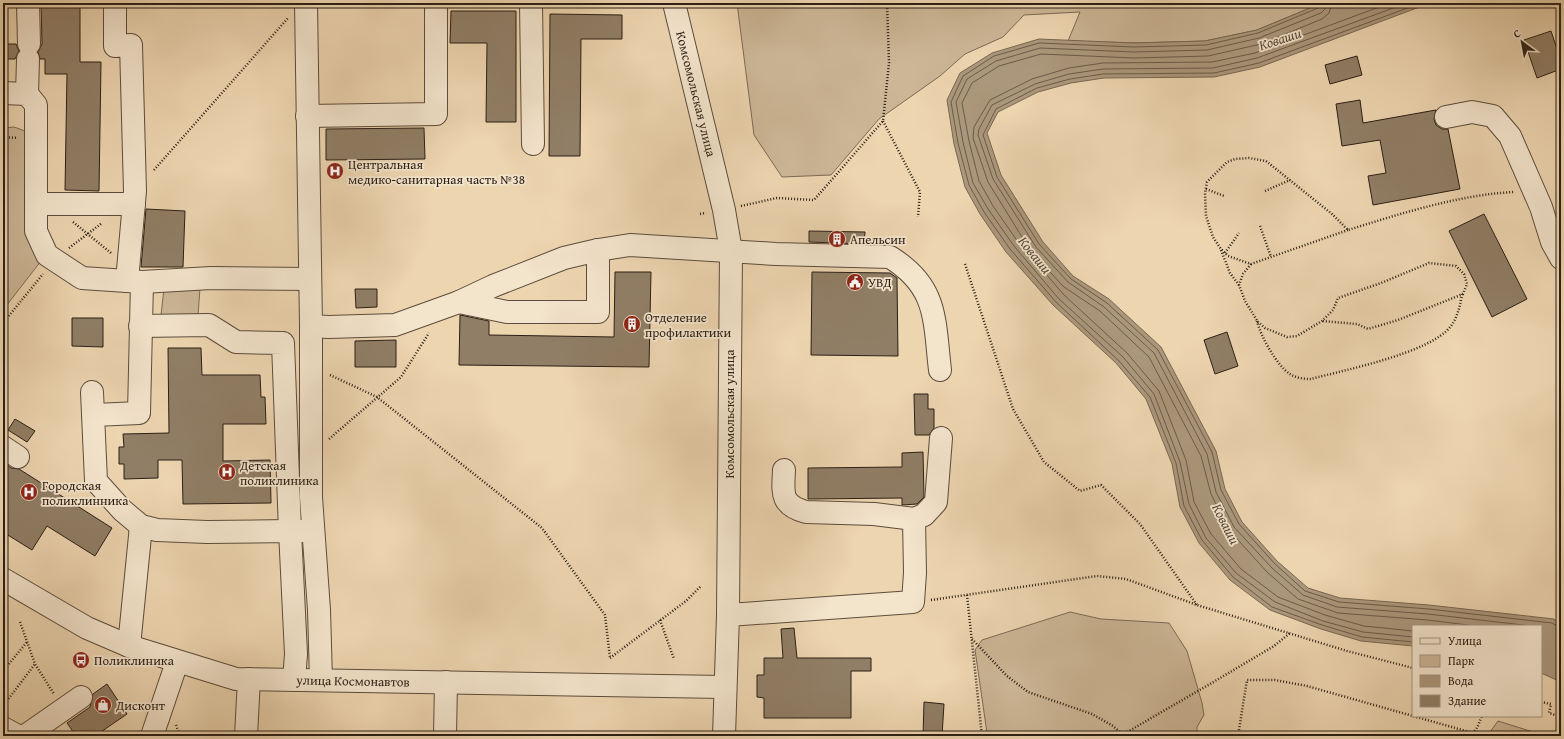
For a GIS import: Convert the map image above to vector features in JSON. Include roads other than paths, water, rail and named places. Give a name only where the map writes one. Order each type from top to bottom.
[{"type":"street","points":[[28,3],[27,94],[36,105],[36,231],[47,255],[82,278],[134,282],[211,278],[310,279]]},
{"type":"street","points":[[94,416],[139,413],[140,326],[134,282],[131,45],[115,46],[115,3]]},
{"type":"street","points":[[307,116],[436,114],[436,3]]},
{"type":"street","points":[[531,3],[533,144]]},
{"type":"street","name":"Комсомольская улица","points":[[674,3],[722,202],[730,251],[728,615],[724,687],[724,736]]},
{"type":"street","points":[[298,9],[307,116],[311,326],[312,531],[319,610],[322,680]]},
{"type":"street","points":[[3,93],[27,94]]},
{"type":"street","points":[[1446,117],[1472,112],[1493,116],[1510,136],[1535,193],[1552,242],[1561,258]]},
{"type":"street","points":[[36,204],[134,198]]},
{"type":"street","points":[[311,326],[328,328],[395,325],[459,302],[532,270],[564,258],[598,250],[630,245],[730,251],[890,257],[906,267],[916,277],[932,305],[940,370]]},
{"type":"street","points":[[459,302],[507,312],[598,312],[598,250]]},
{"type":"street","points":[[140,326],[210,325],[236,342],[284,343],[290,531],[296,654],[294,680]]},
{"type":"street","points":[[92,392],[96,481],[122,510],[140,526],[157,530],[207,532],[312,531]]},
{"type":"street","points":[[784,470],[783,496],[788,503],[796,509],[806,512],[874,514],[914,519],[924,515],[936,502],[941,438]]},
{"type":"street","points":[[728,615],[913,602],[915,573],[914,519]]},
{"type":"street","points":[[129,646],[140,526]]},
{"type":"street","name":"улица Космонавтов","points":[[4,581],[87,628],[129,646],[236,679],[724,687]]},
{"type":"street","points":[[152,736],[177,662]]},
{"type":"street","points":[[246,736],[249,679]]},
{"type":"street","points":[[445,736],[446,682]]},
{"type":"street","points":[[25,736],[72,703]]},
{"type":"street","points":[[3,728],[18,736]]},
{"type":"water","name":"Коваши","points":[[1322,3],[1430,3],[1260,67],[1214,77],[1104,78],[1071,83],[1038,92],[998,112],[987,133],[1001,175],[1043,242],[1073,276],[1109,299],[1161,347],[1216,451],[1225,489],[1242,522],[1277,561],[1308,588],[1340,598],[1429,605],[1554,619],[1561,626],[1561,682],[1542,673],[1542,625],[1412,625],[1412,646],[1361,641],[1321,629],[1270,610],[1230,580],[1199,543],[1180,507],[1172,464],[1146,399],[1116,363],[1053,305],[1006,252],[980,214],[965,187],[954,144],[947,100],[960,73],[992,53],[1039,39],[1134,43],[1205,41],[1257,30]]},
{"type":"place","name":"Центральная медико-санитарная часть №38","points":[[335,171]]},
{"type":"place","name":"Апельсин","points":[[837,239]]},
{"type":"place","name":"УВД","points":[[855,282]]},
{"type":"place","name":"Отделение профилактики","points":[[632,324]]},
{"type":"place","name":"Детская поликлиника","points":[[227,472]]},
{"type":"place","name":"Городская поликлинника","points":[[29,492]]},
{"type":"place","name":"Поликлиника","points":[[81,660]]},
{"type":"place","name":"Дисконт","points":[[103,705]]}]
